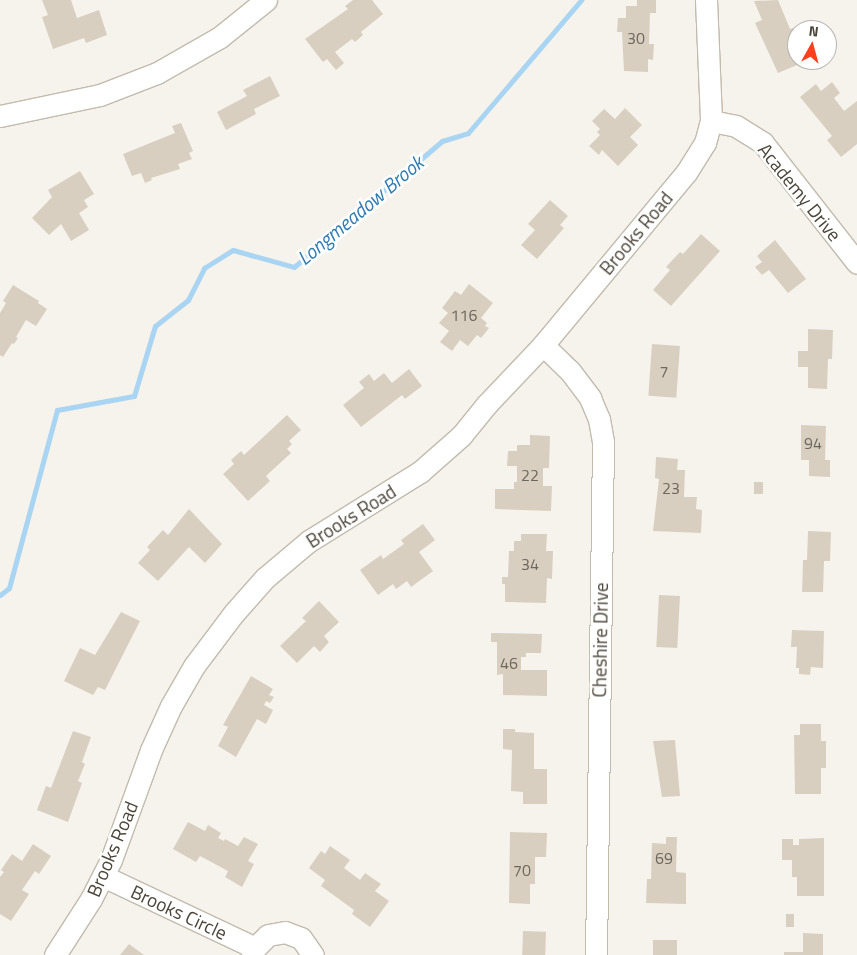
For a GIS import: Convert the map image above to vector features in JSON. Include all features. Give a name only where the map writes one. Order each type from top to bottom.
[{"type":"street","points":[[0,116],[91,97],[157,73],[220,37],[266,0]]},
{"type":"street","points":[[706,0],[711,121]]},
{"type":"street","name":"Academy Drive","points":[[711,121],[736,126],[763,143],[857,263]]},
{"type":"street","name":"Brooks Road","points":[[54,955],[80,919],[103,876],[122,833],[151,750],[171,706],[194,666],[234,613],[265,578],[309,541],[358,508],[406,482],[440,456],[543,345],[686,173],[705,143],[711,121]]},
{"type":"street","name":"Cheshire Drive","points":[[543,345],[570,371],[590,398],[599,419],[603,442],[596,955]]},
{"type":"street","name":"Brooks Circle","points":[[103,876],[254,951],[268,935],[285,932],[301,938],[313,955]]},
{"type":"building","points":[[42,0],[71,0],[77,18],[99,10],[107,35],[86,43],[84,38],[53,49],[42,17],[48,15]]},
{"type":"building","points":[[353,0],[372,0],[383,14],[361,32],[363,35],[355,42],[352,39],[335,52],[344,63],[336,70],[327,59],[323,62],[305,39],[348,9],[345,6]]},
{"type":"building","points":[[637,0],[656,0],[656,13],[650,13],[649,44],[654,44],[653,60],[648,59],[648,72],[624,71],[622,32],[617,32],[618,18],[626,18],[626,6],[637,6]]},
{"type":"building","points":[[778,0],[787,22],[787,69],[778,73],[755,23],[762,20],[754,1]]},
{"type":"building","points":[[270,76],[280,96],[254,109],[256,114],[226,130],[217,112],[247,96],[243,90]]},
{"type":"building","points":[[832,82],[840,93],[834,98],[844,111],[857,101],[857,144],[841,157],[827,140],[832,136],[800,97],[816,84],[821,91]]},
{"type":"building","points":[[625,108],[642,125],[630,137],[638,145],[618,166],[602,150],[599,155],[589,146],[600,135],[597,132],[600,129],[592,121],[604,109],[615,119]]},
{"type":"building","points":[[181,123],[193,151],[189,153],[192,159],[178,164],[180,169],[151,178],[152,180],[145,183],[141,173],[132,176],[123,154],[175,133],[172,126]]},
{"type":"building","points":[[80,171],[94,194],[84,200],[88,207],[79,213],[89,230],[71,241],[61,224],[49,235],[32,218],[52,197],[48,190]]},
{"type":"building","points":[[550,200],[568,216],[560,225],[564,228],[537,259],[521,245],[535,230],[528,224]]},
{"type":"building","points":[[701,234],[720,251],[671,306],[653,290],[670,270],[666,267],[680,252],[683,254]]},
{"type":"building","points":[[775,240],[806,279],[788,293],[769,270],[762,275],[755,267],[762,262],[757,256]]},
{"type":"building","points":[[469,284],[493,303],[481,318],[487,323],[485,326],[489,328],[481,338],[477,335],[468,346],[460,340],[452,351],[440,342],[449,331],[439,323],[448,313],[442,308],[455,291],[461,295]]},
{"type":"building","points":[[13,285],[39,301],[38,303],[47,309],[36,326],[26,320],[16,337],[18,338],[14,344],[12,343],[3,357],[0,355],[0,313],[6,303],[3,301]]},
{"type":"building","points":[[808,329],[833,330],[832,359],[828,359],[827,389],[808,388],[808,367],[798,367],[798,351],[808,351]]},
{"type":"building","points":[[652,344],[680,346],[676,398],[648,396]]},
{"type":"building","points":[[409,369],[422,386],[405,399],[402,395],[361,427],[343,405],[364,388],[359,382],[369,374],[374,381],[384,373],[392,383]]},
{"type":"building","points":[[287,415],[301,430],[289,441],[292,444],[287,449],[291,453],[266,476],[270,481],[248,501],[223,474],[234,464],[231,460],[241,451],[244,455]]},
{"type":"building","points":[[801,425],[826,426],[825,460],[830,460],[830,477],[809,476],[809,460],[801,460]]},
{"type":"building","points":[[530,435],[550,436],[549,468],[543,468],[543,486],[552,486],[551,511],[495,509],[495,489],[514,489],[514,482],[517,482],[517,466],[507,466],[508,451],[517,451],[517,445],[530,445]]},
{"type":"building","points":[[656,457],[678,459],[677,470],[685,470],[684,497],[697,497],[696,509],[702,510],[701,533],[653,531],[659,479],[655,478]]},
{"type":"building","points":[[754,482],[763,482],[763,494],[754,494]]},
{"type":"building","points":[[189,509],[222,544],[205,563],[189,547],[158,581],[138,563],[150,550],[147,547],[163,530],[168,535]]},
{"type":"building","points":[[423,524],[435,540],[419,552],[433,571],[411,587],[407,581],[396,589],[393,584],[378,595],[360,570],[381,555],[383,559],[404,544],[401,540]]},
{"type":"building","points":[[808,531],[831,532],[830,561],[824,561],[823,592],[802,592],[803,560],[807,560]]},
{"type":"building","points":[[521,534],[547,534],[546,551],[553,551],[552,579],[547,578],[546,603],[505,602],[505,584],[502,584],[502,577],[508,577],[509,551],[514,551],[514,541],[521,541]]},
{"type":"building","points":[[659,595],[680,596],[677,648],[656,647]]},
{"type":"building","points":[[319,601],[339,622],[324,636],[329,642],[320,652],[314,646],[297,663],[280,646],[306,621],[302,618]]},
{"type":"building","points":[[121,612],[140,621],[105,690],[98,687],[93,695],[64,681],[80,648],[95,655]]},
{"type":"building","points":[[792,630],[824,631],[823,668],[811,667],[810,675],[799,674],[799,668],[796,668],[797,647],[791,647]]},
{"type":"building","points":[[491,633],[542,634],[541,653],[526,653],[526,657],[521,657],[521,670],[547,670],[547,696],[503,695],[503,674],[497,675],[497,642],[491,642]]},
{"type":"building","points":[[251,676],[273,689],[269,695],[274,697],[270,703],[266,701],[264,705],[273,710],[266,724],[257,719],[236,757],[218,746],[228,727],[223,725]]},
{"type":"building","points":[[800,724],[821,724],[821,741],[826,741],[826,768],[821,768],[821,794],[795,794],[794,735],[800,735]]},
{"type":"building","points":[[503,729],[515,729],[515,732],[534,733],[534,769],[547,769],[547,804],[523,804],[523,792],[511,791],[512,750],[503,749]]},
{"type":"building","points":[[73,731],[91,737],[82,762],[85,764],[78,781],[82,783],[68,822],[37,810],[46,786],[51,788]]},
{"type":"building","points":[[675,740],[680,796],[662,797],[653,741]]},
{"type":"building","points":[[188,822],[205,831],[208,825],[221,833],[218,838],[224,841],[225,839],[238,846],[244,837],[258,844],[248,861],[254,864],[242,887],[225,877],[228,871],[200,856],[196,862],[173,849]]},
{"type":"building","points":[[510,832],[547,833],[546,857],[535,857],[535,884],[530,884],[530,904],[509,903]]},
{"type":"building","points":[[666,837],[677,837],[676,872],[686,873],[686,904],[646,903],[647,879],[651,879],[652,843],[666,844]]},
{"type":"building","points":[[824,838],[824,896],[797,896],[797,877],[792,877],[792,860],[782,860],[782,839],[793,839],[793,845],[799,845],[799,839]]},
{"type":"building","points":[[33,844],[51,856],[39,874],[35,871],[22,890],[29,894],[11,921],[0,914],[0,877],[4,872],[1,870],[12,854],[22,861]]},
{"type":"building","points":[[330,846],[350,860],[344,868],[360,880],[365,873],[381,884],[375,891],[389,901],[370,927],[352,914],[354,910],[321,886],[325,880],[309,868],[321,851],[325,854]]},
{"type":"building","points":[[786,914],[794,914],[794,927],[786,927]]},
{"type":"building","points":[[523,931],[546,932],[545,955],[522,955]]},
{"type":"building","points":[[803,933],[823,934],[823,955],[784,955],[784,952],[803,952]]},
{"type":"building","points":[[653,940],[677,940],[677,955],[653,955]]},
{"type":"building","points":[[129,944],[144,955],[120,955]]},
{"type":"waterway","name":"Longmeadow Brook","points":[[0,595],[9,588],[57,410],[134,396],[155,326],[188,300],[204,268],[233,250],[294,267],[442,141],[468,133],[581,0]]}]
